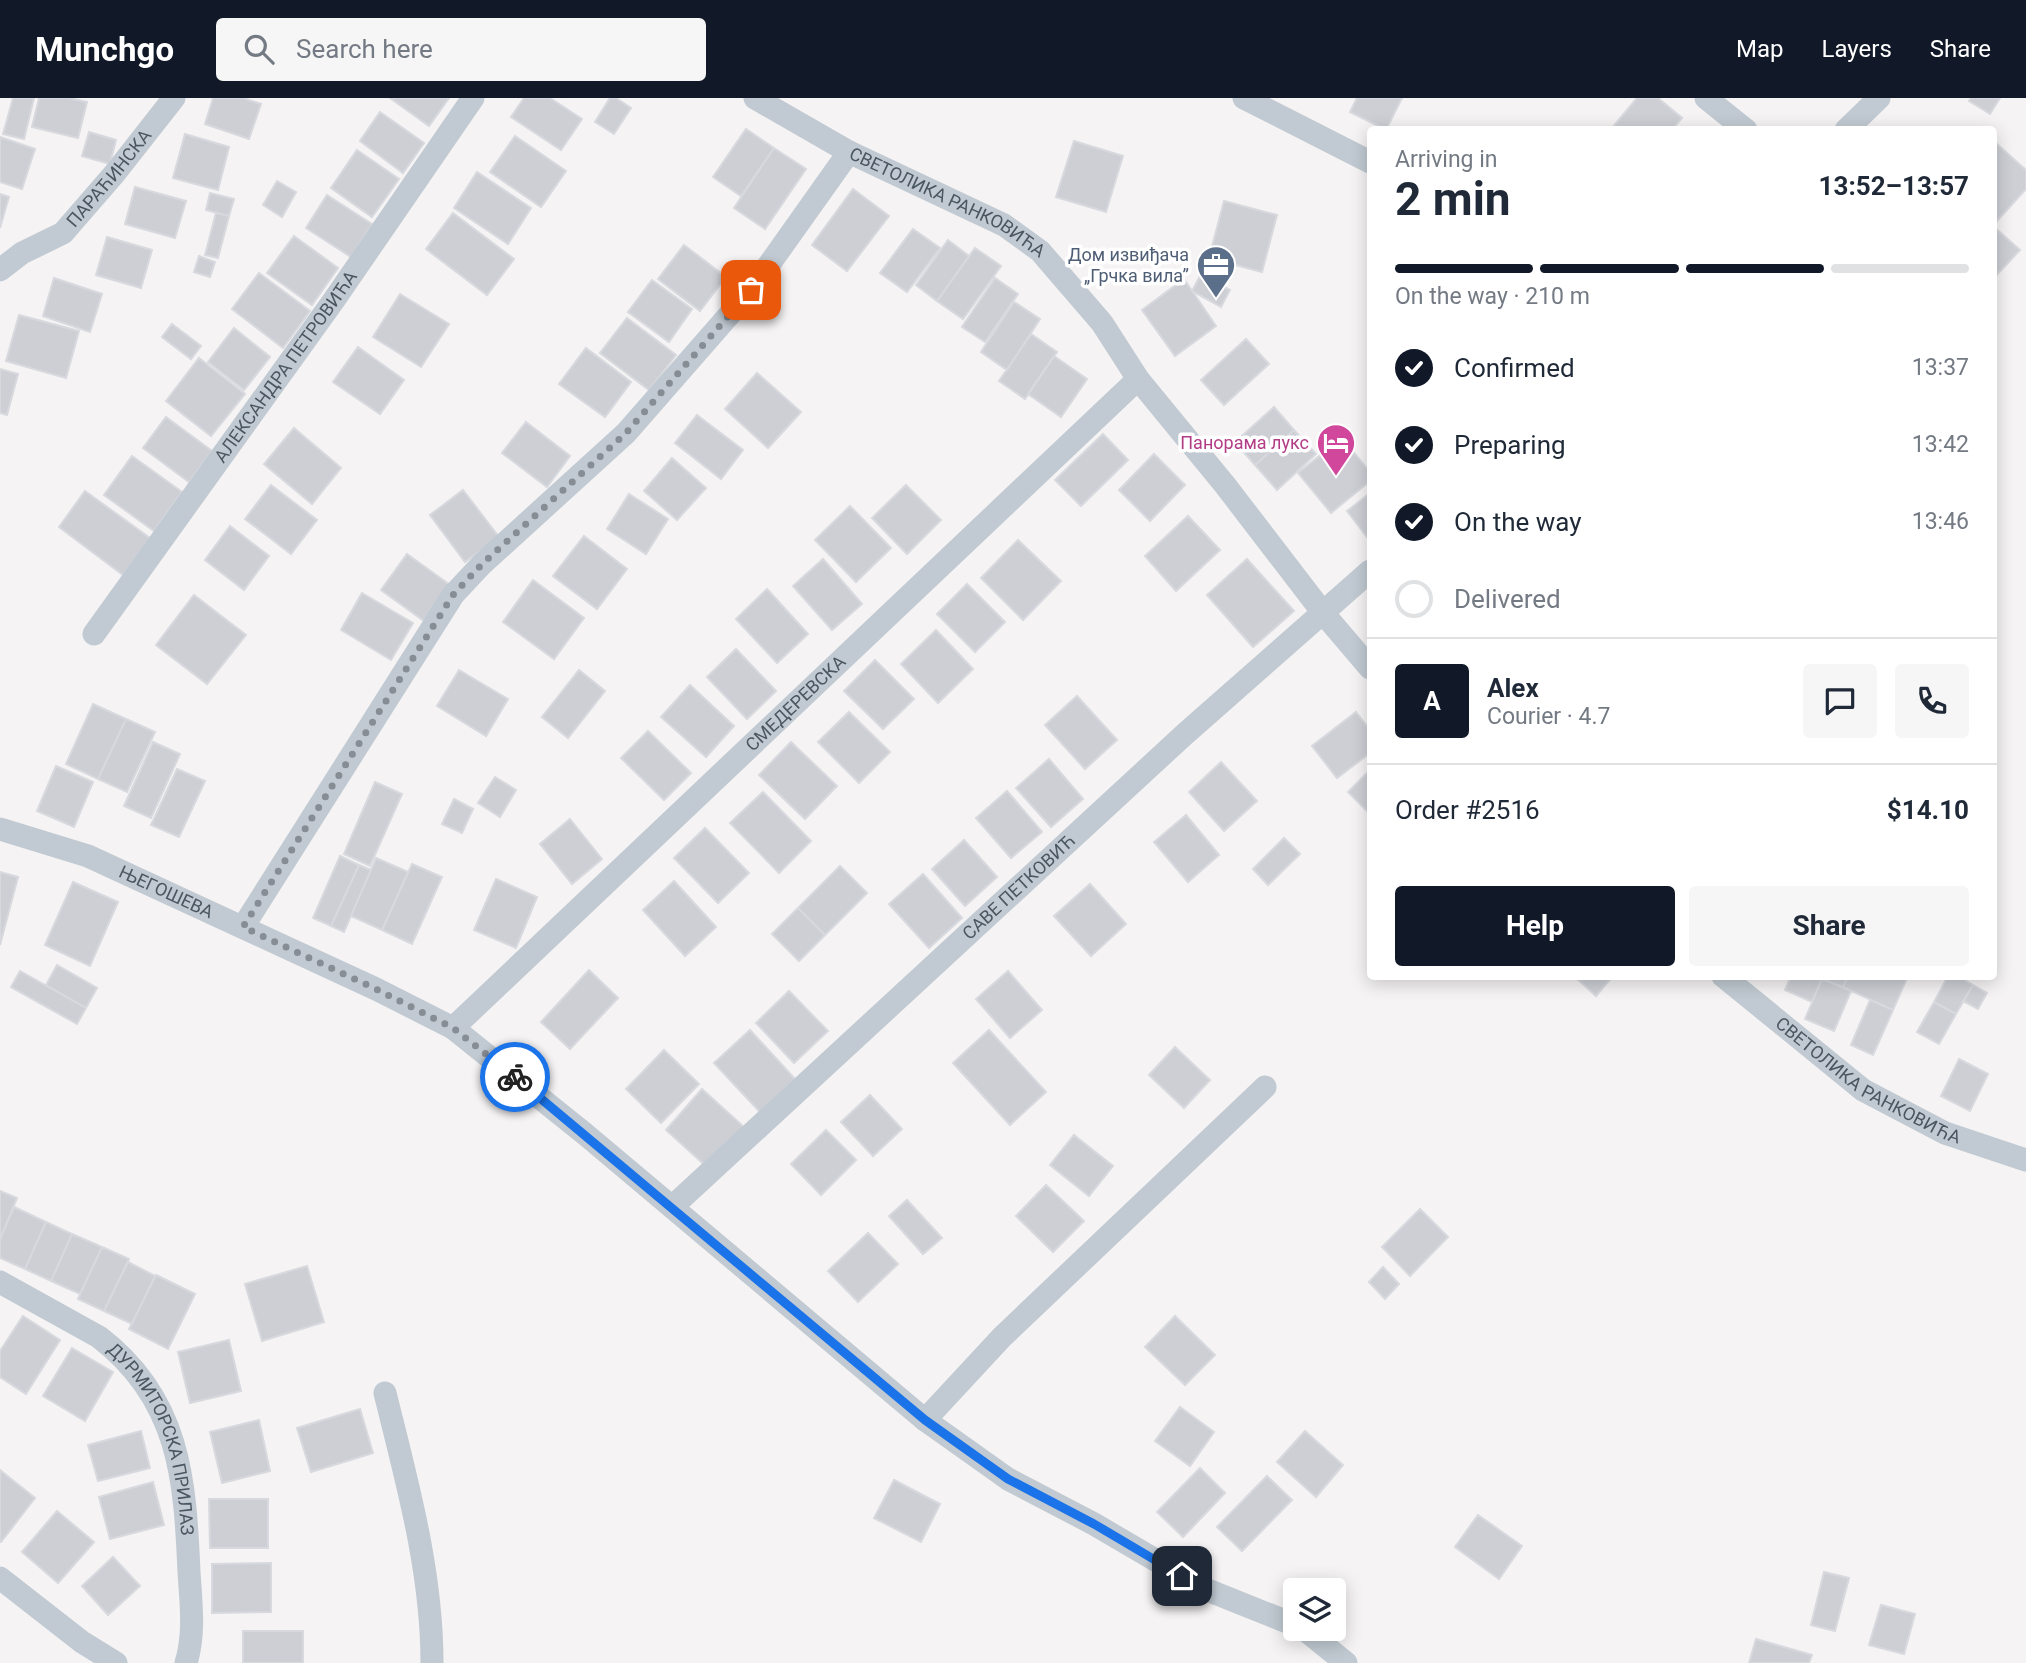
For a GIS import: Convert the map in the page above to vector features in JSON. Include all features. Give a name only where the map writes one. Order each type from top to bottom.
[{"type":"street","name":"ПАРАЋИНСКА","points":[[0,270],[22,253],[63,233],[174,98]]},
{"type":"street","name":"АЛЕКСАНДРА ПЕТРОВИЋА","points":[[94,634],[334,300],[473,98]]},
{"type":"street","name":"СВЕТОЛИКА РАНКОВИЋА","points":[[755,98],[849,152],[1004,225],[1040,251],[1102,323],[1138,379],[1367,664]]},
{"type":"street","points":[[1244,98],[1367,160]]},
{"type":"street","points":[[1706,98],[1741,126]]},
{"type":"street","points":[[1850,126],[1879,98]]},
{"type":"street","points":[[243,927],[453,595],[482,564],[626,433],[751,290],[849,152]]},
{"type":"street","name":"СМЕДЕРЕВСКА","points":[[453,1028],[1138,379]]},
{"type":"street","name":"САВЕ ПЕТКОВИЋ","points":[[672,1208],[1185,734],[1367,574]]},
{"type":"street","name":"ЊЕГОШЕВА","points":[[0,829],[88,856],[388,994],[453,1028],[925,1420],[1008,1479],[1094,1524],[1205,1589],[1283,1620]]},
{"type":"street","name":"СВЕТОЛИКА РАНКОВИЋА","points":[[1728,980],[1863,1090],[1945,1133],[2026,1160]]},
{"type":"street","points":[[925,1420],[1002,1337],[1265,1087]]},
{"type":"street","name":"ДУРМИТОРСКА ПРИЛАЗ","points":[[0,1282],[99,1337],[112,1347],[136,1373],[160,1409],[171,1434],[186,1497],[192,1621],[190,1652],[186,1663]]},
{"type":"street","points":[[385,1393],[424,1567],[430,1611],[432,1663]]},
{"type":"street","points":[[0,1578],[71,1634],[116,1663]]},
{"type":"street","points":[[1319,1641],[1346,1663]]},
{"type":"building","points":[[13,98],[34,98],[24,139],[3,134]]},
{"type":"building","points":[[39,98],[69,98],[87,102],[78,138],[32,127]]},
{"type":"building","points":[[213,98],[243,98],[261,104],[249,139],[205,124]]},
{"type":"building","points":[[390,98],[449,98],[429,126]]},
{"type":"building","points":[[524,98],[550,98],[582,119],[561,150],[511,117]]},
{"type":"building","points":[[610,98],[616,98],[631,108],[614,134],[595,122]]},
{"type":"building","points":[[1357,98],[1402,98],[1388,126],[1378,126],[1350,112]]},
{"type":"building","points":[[1637,98],[1658,98],[1682,118],[1675,126],[1614,126]]},
{"type":"building","points":[[1971,98],[2000,98],[1990,114],[1969,101]]},
{"type":"building","points":[[380,112],[424,143],[403,173],[360,141]]},
{"type":"building","points":[[746,129],[774,148],[741,196],[713,177]]},
{"type":"building","points":[[89,132],[116,140],[110,164],[82,156]]},
{"type":"building","points":[[185,134],[229,147],[218,190],[173,178]]},
{"type":"building","points":[[515,136],[566,171],[541,207],[490,172]]},
{"type":"building","points":[[0,137],[35,149],[22,189],[0,182]]},
{"type":"building","points":[[1074,141],[1123,156],[1106,212],[1056,197]]},
{"type":"building","points":[[1997,144],[2026,170],[2026,189],[1997,221]]},
{"type":"building","points":[[774,148],[806,169],[765,229],[734,208]]},
{"type":"building","points":[[357,150],[399,179],[372,217],[331,188]]},
{"type":"building","points":[[477,172],[531,208],[508,244],[454,208]]},
{"type":"building","points":[[277,181],[296,192],[282,217],[263,205]]},
{"type":"building","points":[[135,187],[186,201],[175,238],[125,224]]},
{"type":"building","points":[[853,189],[889,216],[847,271],[812,245]]},
{"type":"building","points":[[210,193],[234,199],[229,216],[206,210]]},
{"type":"building","points":[[0,194],[9,197],[0,228]]},
{"type":"building","points":[[327,195],[372,224],[351,257],[306,228]]},
{"type":"building","points":[[1224,201],[1277,215],[1262,272],[1209,258]]},
{"type":"building","points":[[216,213],[229,216],[218,258],[205,255]]},
{"type":"building","points":[[453,213],[514,259],[487,295],[426,249]]},
{"type":"building","points":[[913,229],[940,248],[907,292],[880,273]]},
{"type":"building","points":[[1997,230],[2020,250],[1997,275]]},
{"type":"building","points":[[294,236],[338,268],[312,305],[267,273]]},
{"type":"building","points":[[107,237],[152,250],[141,288],[96,275]]},
{"type":"building","points":[[948,240],[969,256],[937,301],[916,285]]},
{"type":"building","points":[[684,245],[726,277],[700,311],[658,279]]},
{"type":"building","points":[[975,248],[1001,266],[963,319],[937,301]]},
{"type":"building","points":[[199,256],[215,262],[210,277],[194,272]]},
{"type":"building","points":[[259,273],[310,311],[283,348],[232,309]]},
{"type":"building","name":"Дом извиђача „Грчка вила”","points":[[1201,274],[1230,290],[1221,307],[1192,291]]},
{"type":"building","points":[[54,278],[102,294],[90,332],[43,316]]},
{"type":"building","points":[[995,278],[1018,294],[985,342],[962,327]]},
{"type":"building","points":[[1184,279],[1216,326],[1175,356],[1142,310]]},
{"type":"building","points":[[652,280],[692,309],[669,342],[628,312]]},
{"type":"building","points":[[400,294],[449,324],[421,367],[373,337]]},
{"type":"building","points":[[1014,302],[1040,319],[1007,370],[981,352]]},
{"type":"building","points":[[19,315],[79,331],[66,378],[6,361]]},
{"type":"building","points":[[627,318],[676,355],[649,390],[600,353]]},
{"type":"building","points":[[172,324],[201,346],[191,359],[162,337]]},
{"type":"building","points":[[234,328],[270,357],[244,390],[208,362]]},
{"type":"building","points":[[1031,334],[1057,352],[1025,399],[999,381]]},
{"type":"building","points":[[1246,339],[1269,364],[1224,405],[1201,380]]},
{"type":"building","points":[[358,347],[404,380],[380,414],[333,382]]},
{"type":"building","points":[[586,348],[631,382],[605,417],[559,384]]},
{"type":"building","points":[[1054,356],[1087,379],[1061,417],[1028,394]]},
{"type":"building","points":[[199,358],[245,394],[211,436],[166,401]]},
{"type":"building","points":[[0,369],[18,374],[7,415],[0,413]]},
{"type":"building","points":[[757,373],[801,412],[768,448],[725,409]]},
{"type":"building","points":[[1274,407],[1294,430],[1255,465],[1235,442]]},
{"type":"building","points":[[697,415],[743,450],[721,479],[675,443]]},
{"type":"building","points":[[166,417],[212,451],[189,482],[143,448]]},
{"type":"building","points":[[526,422],[570,456],[547,487],[502,453]]},
{"type":"building","points":[[294,428],[341,468],[312,504],[264,464]]},
{"type":"building","points":[[1294,430],[1316,454],[1277,490],[1255,465]]},
{"type":"building","points":[[1103,434],[1128,460],[1081,506],[1055,480]]},
{"type":"building","name":"Панорама лукс","points":[[1342,438],[1367,468],[1367,483],[1331,513],[1298,473]]},
{"type":"building","points":[[1154,454],[1185,485],[1150,521],[1119,490]]},
{"type":"building","points":[[132,456],[182,492],[154,531],[104,495]]},
{"type":"building","points":[[672,458],[706,488],[677,520],[644,491]]},
{"type":"building","points":[[271,485],[317,520],[291,554],[245,519]]},
{"type":"building","points":[[906,485],[941,520],[907,554],[872,518]]},
{"type":"building","points":[[463,490],[499,537],[465,562],[430,515]]},
{"type":"building","points":[[85,491],[150,538],[123,575],[59,527]]},
{"type":"building","points":[[629,494],[668,519],[646,554],[607,529]]},
{"type":"building","points":[[1367,495],[1367,537],[1347,511]]},
{"type":"building","points":[[850,506],[891,548],[856,582],[815,540]]},
{"type":"building","points":[[1188,516],[1220,550],[1176,591],[1145,556]]},
{"type":"building","points":[[230,526],[269,556],[244,590],[205,560]]},
{"type":"building","points":[[584,536],[627,569],[597,609],[553,576]]},
{"type":"building","points":[[1018,540],[1061,581],[1023,620],[981,578]]},
{"type":"building","points":[[407,554],[450,585],[424,621],[381,590]]},
{"type":"building","points":[[823,559],[862,604],[832,630],[793,586]]},
{"type":"building","points":[[1247,559],[1294,611],[1253,647],[1207,595]]},
{"type":"building","points":[[533,580],[584,618],[554,659],[503,622]]},
{"type":"building","points":[[967,584],[1005,622],[975,652],[937,614]]},
{"type":"building","points":[[767,589],[808,634],[777,663],[736,619]]},
{"type":"building","points":[[362,593],[413,623],[391,660],[341,630]]},
{"type":"building","points":[[194,595],[246,635],[207,684],[156,645]]},
{"type":"building","points":[[936,630],[973,669],[938,703],[901,664]]},
{"type":"building","points":[[736,649],[776,691],[747,719],[707,677]]},
{"type":"building","points":[[875,660],[914,699],[883,729],[844,691]]},
{"type":"building","points":[[459,670],[508,699],[486,736],[437,706]]},
{"type":"building","points":[[579,670],[605,691],[568,738],[542,717]]},
{"type":"building","points":[[690,685],[734,726],[706,757],[661,717]]},
{"type":"building","points":[[1077,696],[1117,740],[1085,769],[1045,725]]},
{"type":"building","points":[[93,704],[126,719],[98,779],[66,764]]},
{"type":"building","points":[[849,712],[890,752],[859,783],[818,742]]},
{"type":"building","points":[[1356,712],[1367,726],[1367,755],[1337,778],[1312,746]]},
{"type":"building","points":[[126,719],[155,732],[127,792],[98,779]]},
{"type":"building","points":[[648,731],[691,773],[664,800],[621,758]]},
{"type":"building","points":[[153,742],[180,754],[151,818],[124,806]]},
{"type":"building","points":[[791,742],[837,786],[805,819],[759,775]]},
{"type":"building","points":[[1049,759],[1083,799],[1051,827],[1016,788]]},
{"type":"building","points":[[1221,762],[1257,801],[1224,831],[1189,792]]},
{"type":"building","points":[[56,766],[93,782],[74,827],[37,811]]},
{"type":"building","points":[[177,769],[205,781],[179,837],[151,825]]},
{"type":"building","points":[[1367,773],[1367,811],[1348,792]]},
{"type":"building","points":[[495,777],[516,790],[500,817],[478,803]]},
{"type":"building","points":[[375,782],[402,794],[370,866],[344,854]]},
{"type":"building","points":[[1007,791],[1042,832],[1011,858],[976,818]]},
{"type":"building","points":[[763,792],[811,841],[779,873],[730,823]]},
{"type":"building","points":[[454,799],[473,809],[462,833],[442,824]]},
{"type":"building","points":[[1186,815],[1219,855],[1188,882],[1154,842]]},
{"type":"building","points":[[570,819],[602,859],[572,884],[540,844]]},
{"type":"building","points":[[705,828],[749,873],[718,903],[674,858]]},
{"type":"building","points":[[1284,838],[1300,854],[1268,885],[1253,869]]},
{"type":"building","points":[[964,840],[997,877],[965,906],[932,869]]},
{"type":"building","points":[[340,856],[359,865],[331,926],[313,918]]},
{"type":"building","points":[[376,858],[408,872],[382,930],[351,916]]},
{"type":"building","points":[[412,864],[442,877],[412,944],[382,930]]},
{"type":"building","points":[[359,865],[371,870],[344,932],[331,926]]},
{"type":"building","points":[[840,866],[867,893],[825,935],[798,908]]},
{"type":"building","points":[[0,872],[18,877],[0,945]]},
{"type":"building","points":[[923,874],[962,918],[929,948],[889,904]]},
{"type":"building","points":[[496,879],[537,897],[516,948],[474,930]]},
{"type":"building","points":[[674,881],[716,927],[685,956],[643,910]]},
{"type":"building","points":[[73,882],[118,902],[90,966],[45,945]]},
{"type":"building","points":[[1090,884],[1126,924],[1091,956],[1054,916]]},
{"type":"building","points":[[798,908],[825,935],[799,961],[772,934]]},
{"type":"building","points":[[57,965],[97,988],[86,1008],[46,985]]},
{"type":"building","points":[[589,970],[618,998],[570,1049],[541,1022]]},
{"type":"building","points":[[20,971],[86,1008],[77,1024],[11,987]]},
{"type":"building","points":[[1008,971],[1042,1010],[1010,1038],[976,999]]},
{"type":"building","points":[[1578,980],[1610,980],[1596,996]]},
{"type":"building","points":[[1789,980],[1821,980],[1812,1002],[1785,990]]},
{"type":"building","points":[[1822,980],[1851,991],[1834,1031],[1805,1019]]},
{"type":"building","points":[[1825,980],[1846,980],[1843,987]]},
{"type":"building","points":[[1846,980],[1906,980],[1893,1010],[1843,987]]},
{"type":"building","points":[[1946,980],[1965,980],[1973,985],[1956,1014],[1934,1002]]},
{"type":"building","points":[[1973,985],[1987,993],[1978,1009],[1963,1001]]},
{"type":"building","points":[[789,991],[828,1031],[794,1063],[756,1023]]},
{"type":"building","points":[[1870,1000],[1893,1010],[1873,1055],[1851,1045]]},
{"type":"building","points":[[1934,1002],[1956,1014],[1939,1044],[1917,1032]]},
{"type":"building","points":[[750,1030],[795,1079],[760,1112],[714,1063]]},
{"type":"building","points":[[989,1030],[1046,1092],[1010,1125],[953,1063]]},
{"type":"building","points":[[1175,1047],[1210,1080],[1184,1108],[1149,1075]]},
{"type":"building","points":[[664,1050],[699,1084],[661,1123],[626,1089]]},
{"type":"building","points":[[1959,1059],[1988,1074],[1970,1111],[1941,1096]]},
{"type":"building","points":[[702,1089],[744,1127],[708,1168],[666,1130]]},
{"type":"building","points":[[870,1095],[902,1129],[873,1156],[841,1122]]},
{"type":"building","points":[[826,1130],[856,1160],[821,1195],[791,1164]]},
{"type":"building","points":[[1074,1135],[1113,1166],[1089,1196],[1050,1165]]},
{"type":"building","points":[[1046,1185],[1084,1221],[1053,1252],[1016,1216]]},
{"type":"building","points":[[0,1191],[17,1198],[0,1239]]},
{"type":"building","points":[[907,1200],[942,1238],[923,1254],[889,1216]]},
{"type":"building","points":[[14,1207],[46,1222],[25,1269],[0,1258],[0,1239]]},
{"type":"building","points":[[1420,1209],[1448,1237],[1410,1276],[1382,1247]]},
{"type":"building","points":[[46,1222],[72,1234],[51,1281],[25,1269]]},
{"type":"building","points":[[868,1233],[898,1264],[858,1302],[828,1271]]},
{"type":"building","points":[[72,1234],[102,1247],[80,1294],[51,1281]]},
{"type":"building","points":[[102,1247],[129,1259],[104,1311],[78,1299]]},
{"type":"building","points":[[128,1262],[155,1276],[132,1324],[104,1311]]},
{"type":"building","points":[[307,1266],[324,1322],[262,1341],[245,1284]]},
{"type":"building","points":[[1383,1267],[1399,1284],[1385,1299],[1369,1282]]},
{"type":"building","points":[[156,1275],[195,1294],[168,1349],[129,1329]]},
{"type":"building","points":[[23,1316],[60,1340],[26,1394],[0,1377],[0,1351]]},
{"type":"building","points":[[1175,1316],[1215,1355],[1185,1385],[1145,1347]]},
{"type":"building","points":[[229,1340],[241,1391],[190,1403],[178,1352]]},
{"type":"building","points":[[72,1348],[113,1372],[85,1421],[43,1396]]},
{"type":"building","points":[[1180,1407],[1214,1432],[1190,1466],[1155,1441]]},
{"type":"building","points":[[360,1409],[373,1453],[311,1472],[297,1428]]},
{"type":"building","points":[[259,1420],[270,1471],[222,1483],[210,1432]]},
{"type":"building","points":[[141,1431],[150,1468],[98,1481],[88,1445]]},
{"type":"building","points":[[1305,1431],[1343,1465],[1316,1497],[1277,1462]]},
{"type":"building","points":[[1200,1468],[1225,1493],[1183,1537],[1157,1512]]},
{"type":"building","points":[[0,1470],[35,1498],[1,1542],[0,1542]]},
{"type":"building","points":[[1267,1476],[1292,1500],[1242,1551],[1217,1527]]},
{"type":"building","points":[[894,1480],[940,1504],[921,1542],[874,1518]]},
{"type":"building","points":[[153,1482],[164,1525],[110,1539],[99,1497]]},
{"type":"building","points":[[209,1499],[268,1499],[268,1548],[210,1548]]},
{"type":"building","points":[[57,1511],[94,1542],[58,1583],[22,1552]]},
{"type":"building","points":[[1478,1515],[1522,1546],[1499,1579],[1455,1547]]},
{"type":"building","points":[[113,1557],[140,1586],[108,1615],[82,1586]]},
{"type":"building","points":[[271,1563],[271,1612],[212,1613],[212,1564]]},
{"type":"building","points":[[1824,1572],[1849,1578],[1835,1631],[1811,1625]]},
{"type":"building","points":[[1881,1605],[1915,1614],[1904,1654],[1869,1645]]},
{"type":"building","points":[[243,1631],[303,1631],[303,1663],[243,1663]]},
{"type":"building","points":[[1756,1639],[1812,1655],[1809,1663],[1749,1663]]},
{"type":"way so far","points":[[515,1077],[453,1028],[424,1012],[243,927],[453,595],[482,564],[626,433],[751,290]]},
{"type":"place","name":"Дом извиђача „Грчка вила”","points":[[1216,299]]},
{"type":"place","name":"Панорама лукс","points":[[1336,477]]},
{"type":"route","points":[[515,1077],[899,1401],[1008,1479],[1094,1524],[1182,1576]]}]
